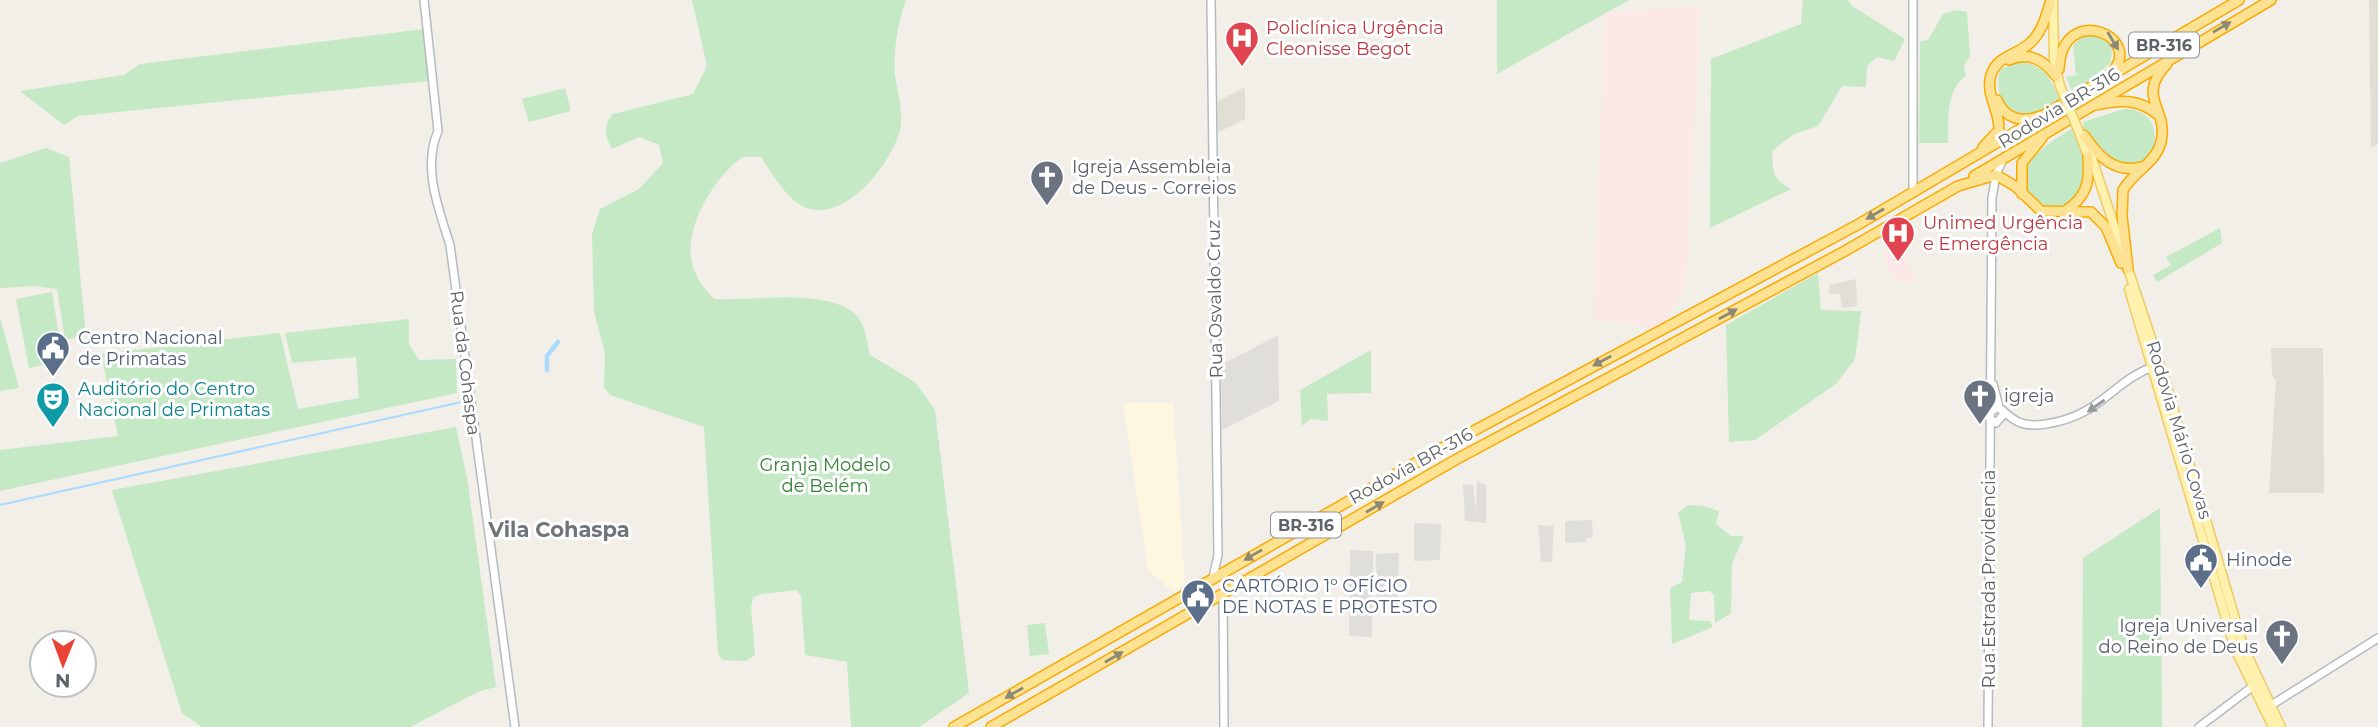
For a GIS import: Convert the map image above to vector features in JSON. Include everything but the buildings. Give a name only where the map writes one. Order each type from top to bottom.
[{"type":"highway","points":[[1949,172],[1952,166],[1996,136],[1999,122],[1991,94],[1992,75],[2002,60],[2034,39],[2054,0]]},
{"type":"highway","name":"Rodovia BR-316","points":[[954,727],[1462,437],[1837,236],[2089,91],[2239,0]]},
{"type":"highway","name":"Rodovia BR-316","points":[[990,727],[1457,459],[1842,253],[2271,0]]},
{"type":"highway","points":[[2060,79],[2060,50],[2068,34],[2088,24],[2108,31],[2119,48],[2118,64],[2089,91]]},
{"type":"highway","points":[[2058,109],[2033,119],[2015,118],[2001,109],[1995,89],[2000,69],[2020,56],[2042,61],[2060,79]]},
{"type":"highway","points":[[2124,266],[2123,190],[2146,165],[2161,140],[2152,86],[2158,73],[2174,56]]},
{"type":"highway","points":[[2090,106],[2127,100],[2147,107],[2158,116]]},
{"type":"highway","points":[[2022,195],[2022,163],[2050,130]]},
{"type":"highway","points":[[2082,132],[2101,157],[2114,166],[2130,169],[2146,165]]},
{"type":"highway","points":[[2064,211],[2078,201],[2087,188],[2088,156]]},
{"type":"highway","points":[[1958,186],[1996,175],[2007,180],[2040,211],[2091,212],[2100,219],[2124,266]]},
{"type":"highway","points":[[1067,663],[1067,675],[1075,679]]},
{"type":"highway","points":[[1045,674],[1052,684],[1048,693]]},
{"type":"main road","points":[[2054,0],[2060,79],[2082,132]]},
{"type":"main road","name":"Rodovia Mário Covas","points":[[2082,132],[2124,266]]},
{"type":"main road","name":"Rodovia Mário Covas","points":[[2082,132],[2243,646],[2262,699],[2278,726]]},
{"type":"main road","name":"Rodovia Mário Covas","points":[[2156,366],[2235,649],[2252,687],[2270,706],[2278,726]]},
{"type":"street","name":"Rua da Cohaspa","points":[[424,0],[438,131],[433,147],[433,179],[450,245],[515,727]]},
{"type":"street","name":"Rua Osvaldo Cruz","points":[[1211,0],[1218,555],[1213,578]]},
{"type":"street","points":[[1913,0],[1913,192]]},
{"type":"street","name":"Rua Estrada Providencia","points":[[1988,727],[1988,431],[1991,418],[1992,198],[1996,175],[2004,157]]},
{"type":"street","points":[[1977,179],[1992,198]]},
{"type":"street","points":[[2001,409],[2015,422],[2028,425],[2081,416],[2156,366]]},
{"type":"street","name":"Rua Estrada Providencia","points":[[1991,376],[2001,409]]},
{"type":"street","points":[[1991,418],[2003,419],[2001,409]]},
{"type":"street","points":[[1991,418],[2001,409]]},
{"type":"street","points":[[1218,555],[1223,563],[1233,567]]},
{"type":"street","points":[[1223,594],[1224,727]]},
{"type":"street","points":[[2270,706],[2378,638]]},
{"type":"street","points":[[2199,727],[2252,687]]},
{"type":"shaded area","points":[[2369,0],[2378,0],[2378,144],[2371,148]]},
{"type":"shaded area","points":[[1701,6],[1685,288],[1662,329],[1593,319],[1605,13]]},
{"type":"shaded area","points":[[1245,87],[1245,119],[1217,133],[1218,101]]},
{"type":"shaded area","name":"Unimed Urgência e Emergência","points":[[1901,243],[1916,281],[1908,284],[1907,279],[1899,282],[1897,277],[1893,278],[1882,250]]},
{"type":"shaded area","points":[[1856,279],[1857,306],[1842,308],[1840,294],[1829,294],[1829,285]]},
{"type":"shaded area","points":[[1278,335],[1279,401],[1222,430],[1221,365]]},
{"type":"shaded area","points":[[2271,348],[2323,348],[2324,493],[2269,493],[2276,380],[2272,375]]},
{"type":"shaded area","points":[[1123,403],[1173,403],[1185,584],[1173,592],[1148,570]]},
{"type":"shaded area","points":[[1477,481],[1486,485],[1486,523],[1465,521],[1463,484],[1473,485],[1476,513]]},
{"type":"shaded area","points":[[1592,520],[1593,537],[1586,538],[1586,542],[1565,543],[1565,521]]},
{"type":"shaded area","points":[[1414,523],[1441,524],[1440,560],[1414,561]]},
{"type":"shaded area","points":[[1554,523],[1552,562],[1541,562],[1538,525],[1553,526]]},
{"type":"shaded area","points":[[1350,550],[1373,551],[1372,637],[1349,636]]},
{"type":"shaded area","points":[[1399,553],[1397,610],[1377,609],[1376,554]]},
{"type":"green space","name":"Granja Modelo de Belém","points":[[692,0],[906,0],[898,27],[895,56],[901,126],[894,146],[876,174],[851,199],[837,207],[822,210],[807,208],[793,199],[761,157],[743,157],[720,178],[701,208],[691,241],[691,257],[699,280],[714,299],[808,298],[842,306],[855,314],[866,333],[870,355],[915,382],[935,410],[969,693],[919,727],[851,727],[847,662],[805,655],[801,596],[796,590],[761,594],[753,598],[751,608],[755,655],[746,661],[722,660],[718,653],[704,427],[610,395],[604,387],[605,354],[594,311],[592,234],[600,209],[639,189],[663,163],[659,145],[639,137],[612,149],[606,127],[613,114],[693,94],[707,66]]},
{"type":"green space","points":[[1497,0],[1629,0],[1497,74]]},
{"type":"green space","points":[[1803,0],[1848,0],[1852,6],[1905,39],[1894,61],[1877,57],[1867,66],[1866,87],[1842,86],[1818,126],[1794,134],[1772,151],[1777,178],[1791,189],[1710,228],[1711,59],[1801,24]]},
{"type":"green space","points":[[1956,10],[1967,12],[1970,56],[1964,66],[1966,76],[1959,82],[1952,97],[1948,116],[1948,143],[1919,143],[1920,41],[1928,40],[1943,14]]},
{"type":"green space","points":[[424,29],[429,81],[78,116],[64,125],[20,91],[124,75],[140,64]]},
{"type":"green space","points":[[2098,33],[2112,45],[2111,62],[2074,95],[2066,77],[2076,75],[2073,46],[2082,36]]},
{"type":"green space","points":[[2020,62],[2036,66],[2047,75],[2061,103],[2035,116],[2024,118],[2009,112],[2000,97],[2000,69]]},
{"type":"green space","points":[[565,88],[571,111],[529,122],[522,99]]},
{"type":"green space","points":[[2124,109],[2143,114],[2153,126],[2155,142],[2150,161],[2121,164],[2106,156],[2084,135],[2083,122]]},
{"type":"green space","points":[[2073,128],[2086,164],[2085,188],[2063,208],[2038,208],[2028,195],[2024,183],[2025,172],[2030,161],[2039,152]]},
{"type":"green space","points":[[46,148],[69,157],[86,336],[65,340],[57,289],[35,286],[0,288],[0,163]]},
{"type":"green space","points":[[2220,228],[2222,243],[2157,282],[2153,275],[2171,265],[2166,257]]},
{"type":"green space","points":[[1818,273],[1821,310],[1861,311],[1855,359],[1836,384],[1755,440],[1729,442],[1726,325]]},
{"type":"green space","points":[[52,292],[63,361],[29,368],[16,299]]},
{"type":"green space","points":[[0,317],[19,388],[0,391]]},
{"type":"green space","points":[[409,319],[409,344],[419,360],[456,359],[457,393],[0,491],[0,450],[118,436],[101,354],[280,333],[298,409],[359,398],[356,357],[292,363],[285,333]]},
{"type":"green space","points":[[1371,350],[1371,393],[1327,394],[1328,421],[1310,419],[1302,426],[1300,390]]},
{"type":"green space","points":[[456,427],[467,477],[496,687],[480,691],[410,727],[202,727],[182,713],[112,490]]},
{"type":"green space","points":[[1688,505],[1719,511],[1716,524],[1731,536],[1744,536],[1732,564],[1731,613],[1715,623],[1714,595],[1709,591],[1691,593],[1689,620],[1710,621],[1713,627],[1672,644],[1670,588],[1682,582],[1686,545],[1678,513]]},
{"type":"green space","points":[[2160,508],[2162,727],[2082,727],[2083,558]]},
{"type":"green space","points":[[1045,623],[1049,654],[1030,656],[1027,625]]},
{"type":"waterway","points":[[547,370],[547,356],[558,342]]},
{"type":"waterway","points":[[0,505],[466,401]]},
{"type":"place","name":"Policlínica Urgência Cleonisse Begot","points":[[1242,68]]},
{"type":"place","name":"Igreja Assembleia de Deus - Correios","points":[[1047,207]]},
{"type":"place","name":"Unimed Urgência e Emergência","points":[[1898,263]]},
{"type":"place","name":"Centro Nacional de Primatas","points":[[53,378]]},
{"type":"place","name":"igreja","points":[[1980,426]]},
{"type":"place","name":"Auditório do Centro Nacional de Primatas","points":[[53,429]]},
{"type":"place","name":"Hinode","points":[[2201,590]]},
{"type":"place","name":"CARTÓRIO 1º OFÍCIO DE NOTAS E PROTESTO","points":[[1198,626]]},
{"type":"place","name":"Igreja Universal do Reino de Deus","points":[[2282,666]]},
{"type":"district","name":"Vila Cohaspa","points":[[559,529]]}]
